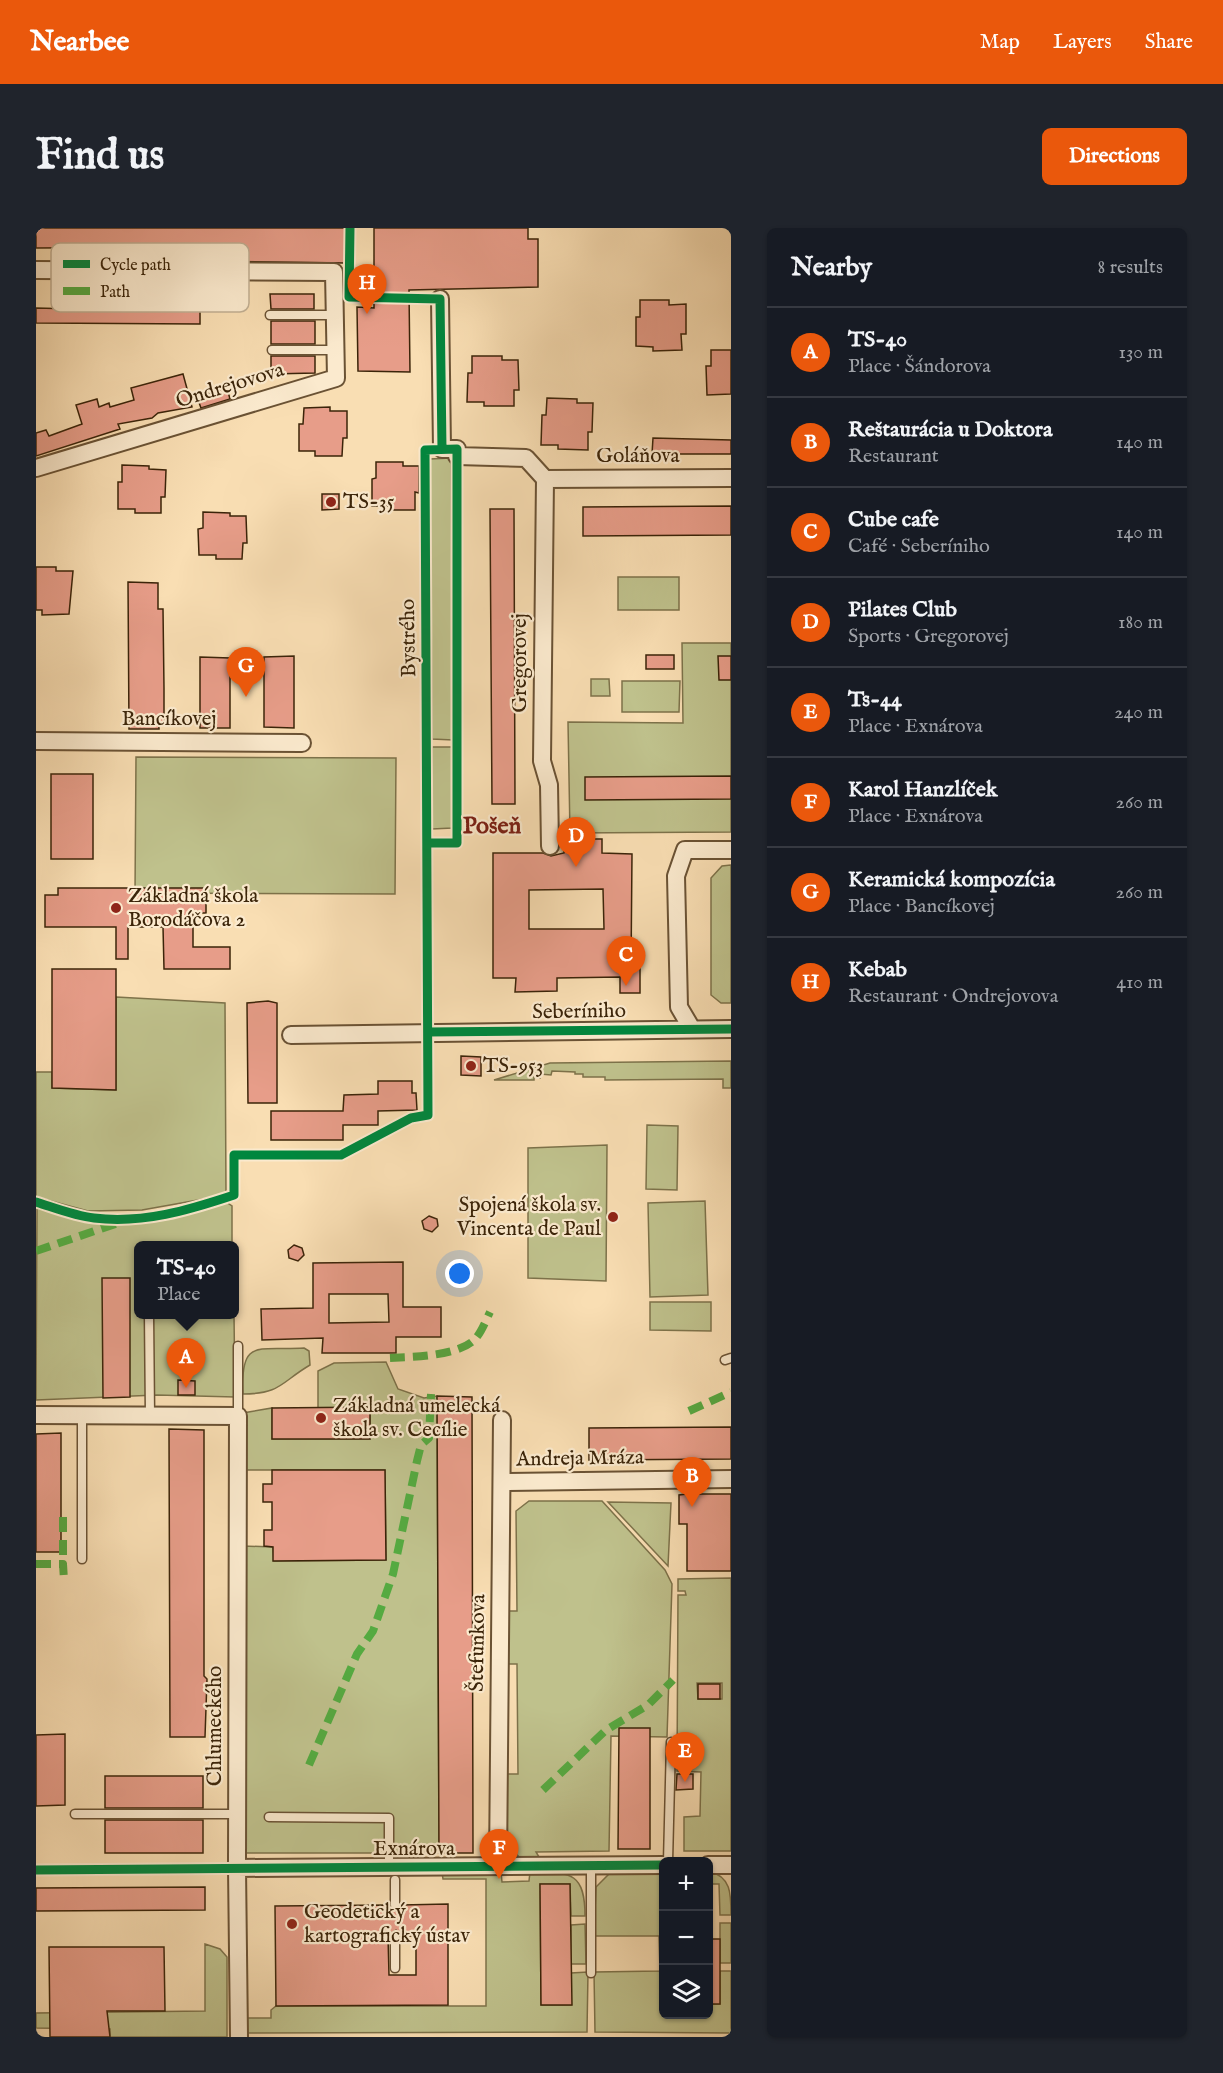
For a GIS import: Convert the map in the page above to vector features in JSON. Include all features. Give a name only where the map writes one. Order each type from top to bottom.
[{"type":"street","name":"Ondrejovova","points":[[36,270],[51,270]]},
{"type":"street","name":"Ondrejovova","points":[[36,468],[336,378],[334,272],[249,271]]},
{"type":"street","points":[[440,299],[442,449],[457,449],[457,456],[526,458],[545,479]]},
{"type":"street","name":"Goláňova","points":[[545,479],[731,478]]},
{"type":"street","name":"Gregorovej","points":[[545,479],[543,761],[549,785],[550,846]]},
{"type":"street","name":"Bancíkovej","points":[[36,741],[302,743]]},
{"type":"street","points":[[692,1029],[679,1006],[676,876],[685,850],[731,850]]},
{"type":"street","name":"Seberíniho","points":[[291,1035],[731,1029]]},
{"type":"street","points":[[36,1415],[238,1416]]},
{"type":"street","name":"Chlumeckého","points":[[238,1416],[239,2037]]},
{"type":"street","name":"Štefunkova","points":[[498,1866],[502,1420]]},
{"type":"street","name":"Andreja Mráza","points":[[502,1482],[731,1479]]},
{"type":"street","name":"Exnárova","points":[[237,1868],[392,1874],[498,1866],[659,1865]]},
{"type":"street","points":[[713,1865],[731,1865]]},
{"type":"lane","points":[[270,315],[334,315]]},
{"type":"lane","points":[[272,350],[335,350]]},
{"type":"lane","points":[[149,1319],[150,1416]]},
{"type":"lane","points":[[238,1346],[238,1416]]},
{"type":"lane","points":[[82,1415],[82,1559]]},
{"type":"lane","points":[[668,1857],[671,1742]]},
{"type":"lane","points":[[75,1814],[237,1814]]},
{"type":"lane","points":[[269,1817],[389,1818],[395,1905]]},
{"type":"lane","points":[[591,1867],[591,1973]]},
{"type":"lane","points":[[395,1936],[395,1968]]},
{"type":"green space","points":[[451,458],[453,740],[432,739],[430,459]]},
{"type":"green space","points":[[618,577],[679,577],[679,610],[618,610]]},
{"type":"green space","points":[[682,643],[731,643],[731,832],[570,833],[568,722],[683,723]]},
{"type":"green space","points":[[591,679],[609,679],[610,696],[591,696]]},
{"type":"green space","points":[[622,681],[680,681],[679,712],[622,712]]},
{"type":"green space","points":[[432,747],[452,747],[452,828],[432,829]]},
{"type":"green space","points":[[136,757],[396,758],[395,894],[135,893]]},
{"type":"green space","points":[[731,865],[731,1003],[721,1003],[711,995],[711,878],[722,866]]},
{"type":"green space","points":[[116,997],[225,1003],[226,1195],[142,1210],[88,1211],[36,1197],[36,1072],[52,1072],[52,1088],[116,1090]]},
{"type":"green space","points":[[731,1061],[731,1088],[723,1088],[723,1079],[605,1080],[605,1077],[583,1077],[583,1074],[575,1074],[575,1072],[552,1071],[551,1075],[540,1074],[540,1078],[534,1077],[534,1080],[494,1080],[550,1063]]},
{"type":"green space","points":[[647,1125],[678,1126],[677,1190],[646,1189]]},
{"type":"green space","points":[[607,1145],[606,1281],[528,1278],[528,1148]]},
{"type":"green space","points":[[705,1201],[708,1295],[650,1297],[648,1203]]},
{"type":"green space","points":[[226,1202],[232,1206],[232,1241],[134,1241],[134,1319],[234,1319],[235,1397],[157,1395],[36,1400],[37,1208],[87,1217],[132,1220],[177,1216]]},
{"type":"green space","points":[[650,1302],[711,1302],[711,1331],[650,1330]]},
{"type":"green space","points":[[304,1348],[309,1351],[310,1365],[280,1386],[265,1392],[243,1394],[245,1363],[249,1355],[264,1349]]},
{"type":"green space","points":[[386,1362],[398,1389],[424,1398],[437,1396],[439,1853],[241,1853],[243,1546],[273,1547],[274,1561],[386,1560],[385,1470],[242,1470],[243,1413],[272,1408],[272,1439],[370,1439],[370,1407],[318,1408],[318,1371],[334,1363]]},
{"type":"green space","points":[[529,1501],[602,1501],[665,1570],[672,1584],[667,1737],[611,1736],[609,1851],[536,1852],[542,1862],[520,1858],[507,1844],[507,1774],[518,1774],[517,1664],[506,1664],[506,1611],[517,1611],[516,1511]]},
{"type":"green space","points":[[608,1502],[671,1503],[668,1566]]},
{"type":"green space","points":[[731,1578],[731,1851],[684,1851],[684,1817],[700,1816],[701,1772],[677,1771],[678,1595],[686,1595],[685,1591],[678,1591],[678,1579]],"holes":[[[697,1683],[722,1683],[722,1699],[698,1699]]]},
{"type":"green space","points":[[621,1871],[659,1871],[659,1936],[594,1936],[596,1887],[609,1874]]},
{"type":"green space","points":[[442,1872],[501,1872],[502,1882],[529,1881],[530,1872],[555,1873],[565,1874],[578,1882],[582,1890],[585,1916],[571,1916],[570,1884],[540,1884],[541,2005],[571,2005],[571,1973],[588,1972],[587,2032],[246,2033],[246,2018],[271,2018],[271,2010],[276,2006],[486,2006],[486,1879],[443,1879]]},
{"type":"green space","points":[[713,1873],[726,1882],[731,1900],[731,1915],[720,1915],[719,1884],[713,1884]]},
{"type":"green space","points":[[720,1923],[731,1923],[731,1963],[720,1963]]},
{"type":"green space","points":[[585,1924],[586,1964],[571,1964],[571,1925]]},
{"type":"green space","points":[[205,1944],[220,1949],[227,1957],[227,2037],[110,2037],[110,2029],[36,2028],[36,2013],[205,2011]]},
{"type":"green space","points":[[659,1971],[659,2019],[713,2019],[713,2004],[720,2004],[720,1971],[731,1971],[731,2033],[595,2032],[594,1972]]},
{"type":"building","points":[[36,228],[345,228],[345,263],[249,262],[249,243],[51,243],[51,248],[36,248]]},
{"type":"building","points":[[374,228],[528,228],[528,239],[538,239],[538,287],[409,290],[410,372],[358,371],[357,307],[374,308]]},
{"type":"building","points":[[270,294],[314,294],[314,309],[271,309]]},
{"type":"building","points":[[640,300],[669,300],[669,305],[686,304],[686,334],[681,334],[682,350],[653,351],[653,347],[636,346],[636,317],[640,317]]},
{"type":"building","points":[[36,308],[51,308],[51,312],[200,312],[200,324],[36,323]]},
{"type":"building","points":[[271,321],[315,321],[315,344],[271,344]]},
{"type":"building","points":[[711,350],[731,350],[731,394],[707,395],[706,366],[711,366]]},
{"type":"building","points":[[271,356],[315,356],[315,373],[271,374]]},
{"type":"building","points":[[472,356],[502,356],[502,360],[518,360],[519,390],[514,390],[514,406],[484,406],[484,402],[467,402],[468,373],[472,373]]},
{"type":"building","points":[[183,374],[192,407],[118,424],[120,429],[36,456],[36,433],[46,430],[49,436],[82,424],[76,405],[97,399],[99,407],[109,403],[110,407],[134,400],[131,388]]},
{"type":"building","points":[[227,388],[230,399],[201,408],[197,397]]},
{"type":"building","points":[[547,398],[577,399],[577,403],[593,403],[592,432],[588,432],[588,450],[558,449],[558,445],[541,445],[542,415],[546,415]]},
{"type":"building","points":[[330,407],[330,411],[347,411],[347,438],[343,438],[342,456],[315,456],[315,451],[299,451],[299,424],[303,424],[304,408]]},
{"type":"building","points":[[653,438],[731,440],[731,454],[652,454]]},
{"type":"building","points":[[376,462],[403,462],[403,466],[419,466],[419,493],[415,492],[415,510],[389,510],[389,506],[372,506],[372,479],[376,478]]},
{"type":"building","points":[[122,465],[149,466],[149,469],[166,470],[165,497],[161,497],[161,513],[135,513],[135,509],[118,509],[118,482],[122,482]]},
{"type":"building","name":"TS-35","points":[[322,494],[339,494],[339,509],[322,510]]},
{"type":"building","points":[[731,506],[731,535],[583,536],[583,507]]},
{"type":"building","points":[[490,509],[514,509],[515,804],[492,804]]},
{"type":"building","points":[[203,512],[246,516],[247,543],[243,543],[242,559],[216,559],[216,555],[199,555],[198,529],[203,528]]},
{"type":"building","points":[[36,567],[56,567],[56,571],[73,571],[69,614],[42,615],[42,610],[36,610]]},
{"type":"building","points":[[128,582],[158,583],[158,609],[163,609],[164,688],[164,723],[159,723],[159,729],[129,729]]},
{"type":"building","points":[[646,655],[674,655],[674,669],[646,669]]},
{"type":"building","points":[[294,656],[294,728],[264,727],[264,657]]},
{"type":"building","points":[[718,656],[731,656],[731,680],[719,680]]},
{"type":"building","points":[[200,657],[230,658],[230,728],[200,728]]},
{"type":"building","points":[[51,774],[93,774],[93,859],[51,859]]},
{"type":"building","points":[[731,776],[731,799],[585,800],[585,777]]},
{"type":"building","points":[[565,839],[602,839],[602,853],[632,854],[631,969],[640,969],[640,993],[620,993],[620,977],[557,978],[557,991],[515,992],[516,978],[493,978],[493,853],[543,853],[551,856],[564,853]],"holes":[[[603,889],[604,929],[529,929],[529,890]]]},
{"type":"building","points":[[58,888],[206,888],[206,913],[193,913],[193,947],[230,947],[230,969],[164,969],[163,927],[128,927],[128,959],[116,959],[116,927],[45,927],[45,895],[58,895]]},
{"type":"building","points":[[52,969],[116,969],[116,1090],[52,1088]]},
{"type":"building","points":[[268,1001],[277,1003],[277,1103],[248,1103],[247,1003]]},
{"type":"building","name":"TS-953","points":[[461,1056],[481,1057],[481,1076],[461,1075]]},
{"type":"building","points":[[378,1081],[412,1081],[412,1093],[416,1093],[417,1110],[378,1111],[378,1125],[343,1125],[343,1140],[271,1140],[271,1111],[343,1111],[344,1095],[378,1094]]},
{"type":"building","points":[[429,1216],[437,1219],[438,1226],[432,1232],[424,1229],[422,1221]]},
{"type":"building","points":[[294,1245],[302,1248],[304,1255],[298,1261],[289,1258],[288,1250]]},
{"type":"building","points":[[403,1262],[403,1307],[441,1307],[441,1337],[396,1337],[396,1353],[322,1353],[323,1338],[262,1340],[261,1309],[313,1308],[313,1263]],"holes":[[[329,1294],[388,1294],[389,1322],[329,1323]]]},
{"type":"building","points":[[102,1278],[130,1278],[130,1397],[103,1398]]},
{"type":"building","points":[[178,1380],[195,1381],[195,1395],[178,1395]]},
{"type":"building","points":[[437,1396],[472,1397],[473,1853],[439,1853]]},
{"type":"building","name":"Základná umelecká škola sv. Cecílie","points":[[370,1407],[370,1439],[272,1439],[272,1408]]},
{"type":"building","points":[[731,1427],[731,1459],[589,1460],[589,1428]]},
{"type":"building","points":[[169,1429],[204,1430],[204,1676],[207,1679],[205,1737],[170,1737]]},
{"type":"building","points":[[61,1433],[61,1552],[36,1552],[36,1434]]},
{"type":"building","points":[[272,1470],[385,1470],[386,1560],[273,1561],[273,1547],[264,1546],[264,1530],[272,1530],[272,1502],[263,1502],[263,1484],[272,1484]]},
{"type":"building","points":[[731,1494],[731,1571],[687,1571],[687,1524],[679,1524],[679,1495]]},
{"type":"building","points":[[698,1684],[720,1684],[720,1699],[698,1699]]},
{"type":"building","points":[[619,1728],[650,1728],[650,1849],[618,1849]]},
{"type":"building","points":[[65,1734],[65,1805],[36,1806],[36,1735]]},
{"type":"building","points":[[677,1774],[693,1774],[693,1789],[676,1790]]},
{"type":"building","points":[[105,1776],[203,1776],[203,1808],[105,1808]]},
{"type":"building","points":[[105,1820],[203,1820],[203,1853],[105,1853]]},
{"type":"building","points":[[540,1884],[570,1884],[572,2005],[541,2005]]},
{"type":"building","points":[[205,1887],[205,1910],[36,1911],[36,1888]]},
{"type":"building","points":[[448,1904],[448,2005],[276,2006],[275,1906],[389,1905],[396,1911],[401,1905]],"holes":[[[396,1930],[401,1936],[416,1936],[416,1975],[389,1975],[388,1936]]]},
{"type":"building","points":[[713,1939],[720,1939],[720,2004],[713,2004]]},
{"type":"building","points":[[49,1947],[164,1947],[165,2011],[107,2011],[110,2037],[50,2037]]},
{"type":"marked path","points":[[36,1251],[118,1223]]},
{"type":"marked path","points":[[390,1358],[436,1354],[459,1349],[476,1338],[490,1312]]},
{"type":"marked path","points":[[689,1411],[731,1392]]},
{"type":"marked path","points":[[309,1765],[357,1654],[373,1631],[393,1574],[421,1445],[429,1438],[431,1394]]},
{"type":"marked path","points":[[63,1517],[63,1564]]},
{"type":"marked path","points":[[36,1564],[63,1564],[64,1580]]},
{"type":"marked path","points":[[543,1790],[606,1730],[648,1705],[673,1680]]},
{"type":"cycle path","points":[[350,228],[349,297],[440,299],[442,449]]},
{"type":"cycle path","name":"Bystrého","points":[[36,1202],[72,1214],[94,1218],[130,1219],[166,1214],[234,1195],[234,1155],[341,1155],[411,1118],[428,1115],[425,450],[457,449],[457,843],[429,843]]},
{"type":"cycle path","points":[[428,1032],[731,1029]]},
{"type":"cycle path","points":[[36,1870],[659,1865]]},
{"type":"place","name":"Kebab","points":[[367,314]]},
{"type":"place","name":"TS-35","points":[[331,502]]},
{"type":"place","name":"Keramická kompozícia","points":[[246,697]]},
{"type":"place","name":"Pilates Club","points":[[576,867]]},
{"type":"place","name":"Základná škola Borodáčova 2","points":[[116,908]]},
{"type":"place","name":"Cube cafe","points":[[626,986]]},
{"type":"place","name":"TS-953","points":[[471,1066]]},
{"type":"place","name":"Spojená škola sv. Vincenta de Paul","points":[[613,1217]]},
{"type":"place","name":"TS-40","points":[[186,1388]]},
{"type":"place","name":"Základná umelecká škola sv. Cecílie","points":[[321,1418]]},
{"type":"place","name":"Reštaurácia u Doktora","points":[[692,1507]]},
{"type":"place","name":"Ts-44","points":[[685,1782]]},
{"type":"place","name":"Karol Hanzlíček","points":[[499,1879]]},
{"type":"place","name":"Geodetický a kartografický ústav","points":[[292,1924]]},
{"type":"district","name":"Pošeň","points":[[492,826]]}]
